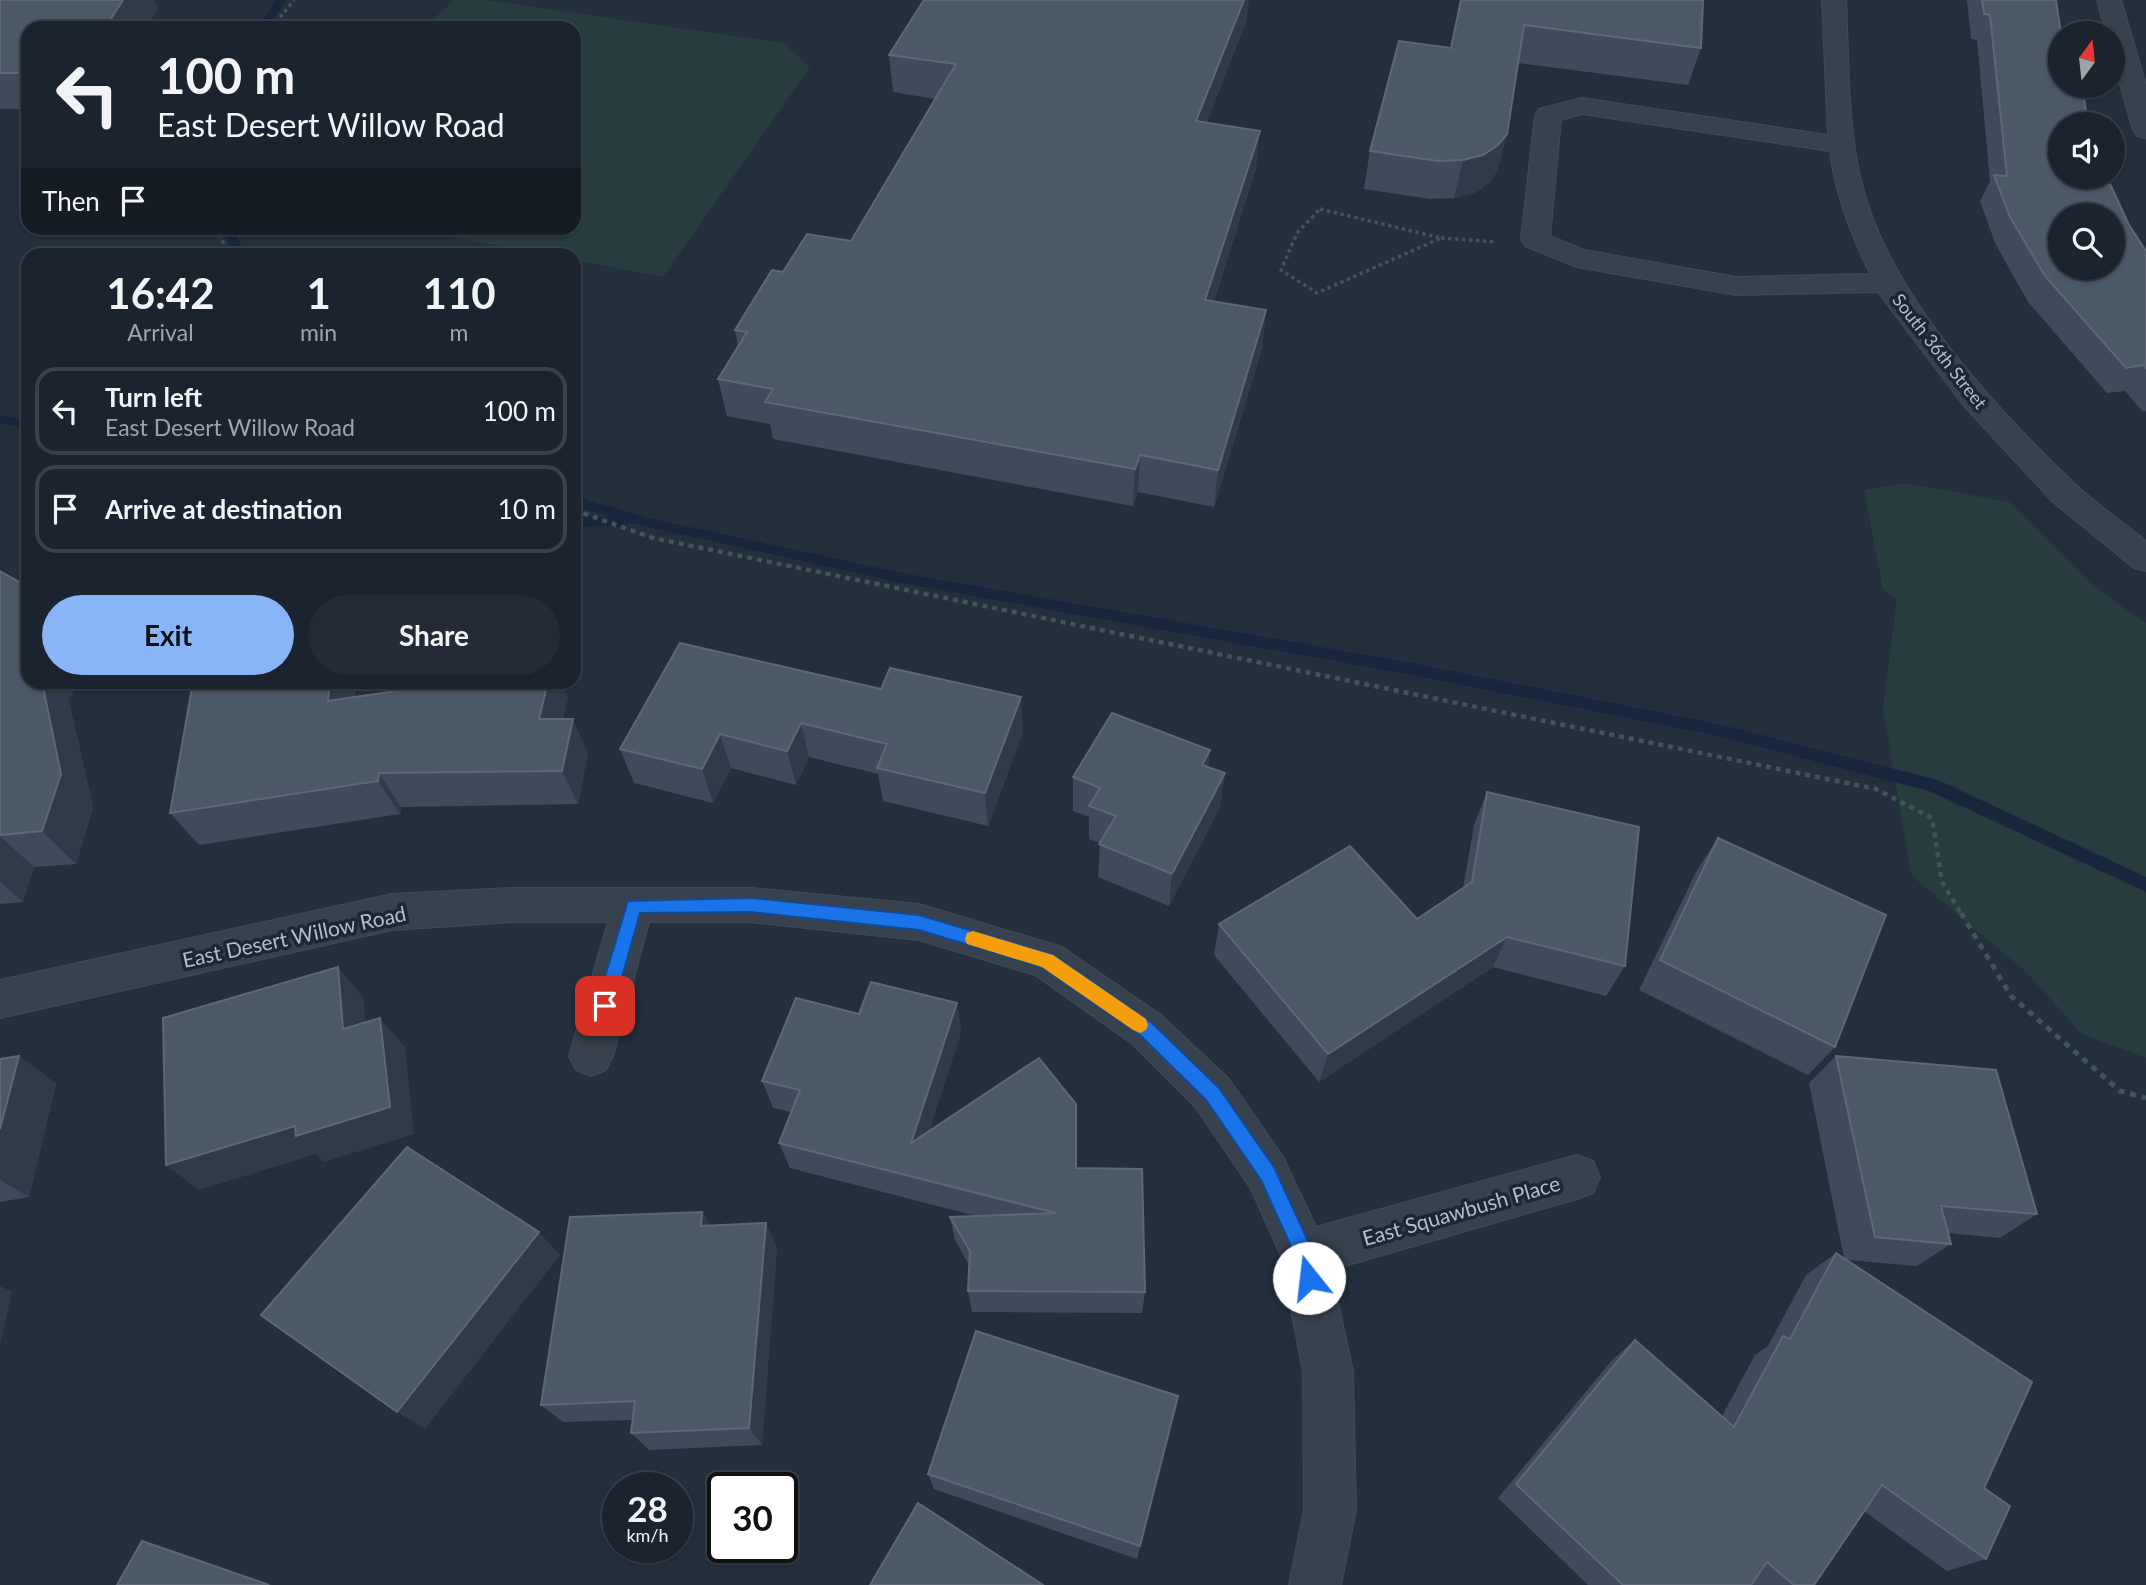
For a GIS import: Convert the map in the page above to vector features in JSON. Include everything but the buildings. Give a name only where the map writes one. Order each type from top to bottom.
[{"type":"street","name":"South 36th Street","points":[[1835,0],[1847,180],[1864,232],[1893,292],[1975,399],[2065,494],[2146,559]]},
{"type":"street","points":[[2109,0],[2146,127]]},
{"type":"street","points":[[1843,145],[1582,106],[1548,115],[1535,240],[1577,258],[1736,286],[1889,282]]},
{"type":"street","name":"East Desert Willow Road","points":[[0,999],[392,912],[512,905],[751,905],[919,922],[1047,961],[1146,1029],[1213,1094],[1267,1173],[1304,1254],[1328,1372],[1330,1510],[1315,1585]]},
{"type":"street","points":[[591,1056],[634,906]]},
{"type":"street","name":"East Squawbush Place","points":[[1304,1254],[1577,1177]]},
{"type":"path","points":[[277,21],[294,0]]},
{"type":"path","points":[[581,512],[653,538],[1876,789],[1933,818],[1942,883],[2011,996],[2120,1091],[2146,1098]]},
{"type":"green space","points":[[454,0],[486,0],[783,43],[810,67],[663,277],[581,261],[581,248],[511,248],[446,236],[581,235],[581,21],[432,21]]},
{"type":"green space","points":[[1905,483],[2010,502],[2096,588],[2146,623],[2146,1058],[2082,1034],[2027,973],[1911,875],[1883,708],[1897,599],[1883,590],[1864,490]]},
{"type":"waterway","points":[[267,21],[281,0]]},
{"type":"waterway","points":[[231,235],[237,248]]},
{"type":"waterway","points":[[0,419],[21,424]]},
{"type":"waterway","points":[[581,503],[648,523],[907,579],[1407,668],[1718,730],[1932,785],[2146,885]]},
{"type":"waterway","points":[[581,521],[624,522]]},
{"type":"slow traffic","points":[[973,939],[1047,961],[1140,1025]]},
{"type":"route","points":[[605,1006],[634,906],[751,905],[919,922],[1047,961],[1146,1029],[1213,1094],[1267,1173],[1304,1254],[1309,1278]]}]
